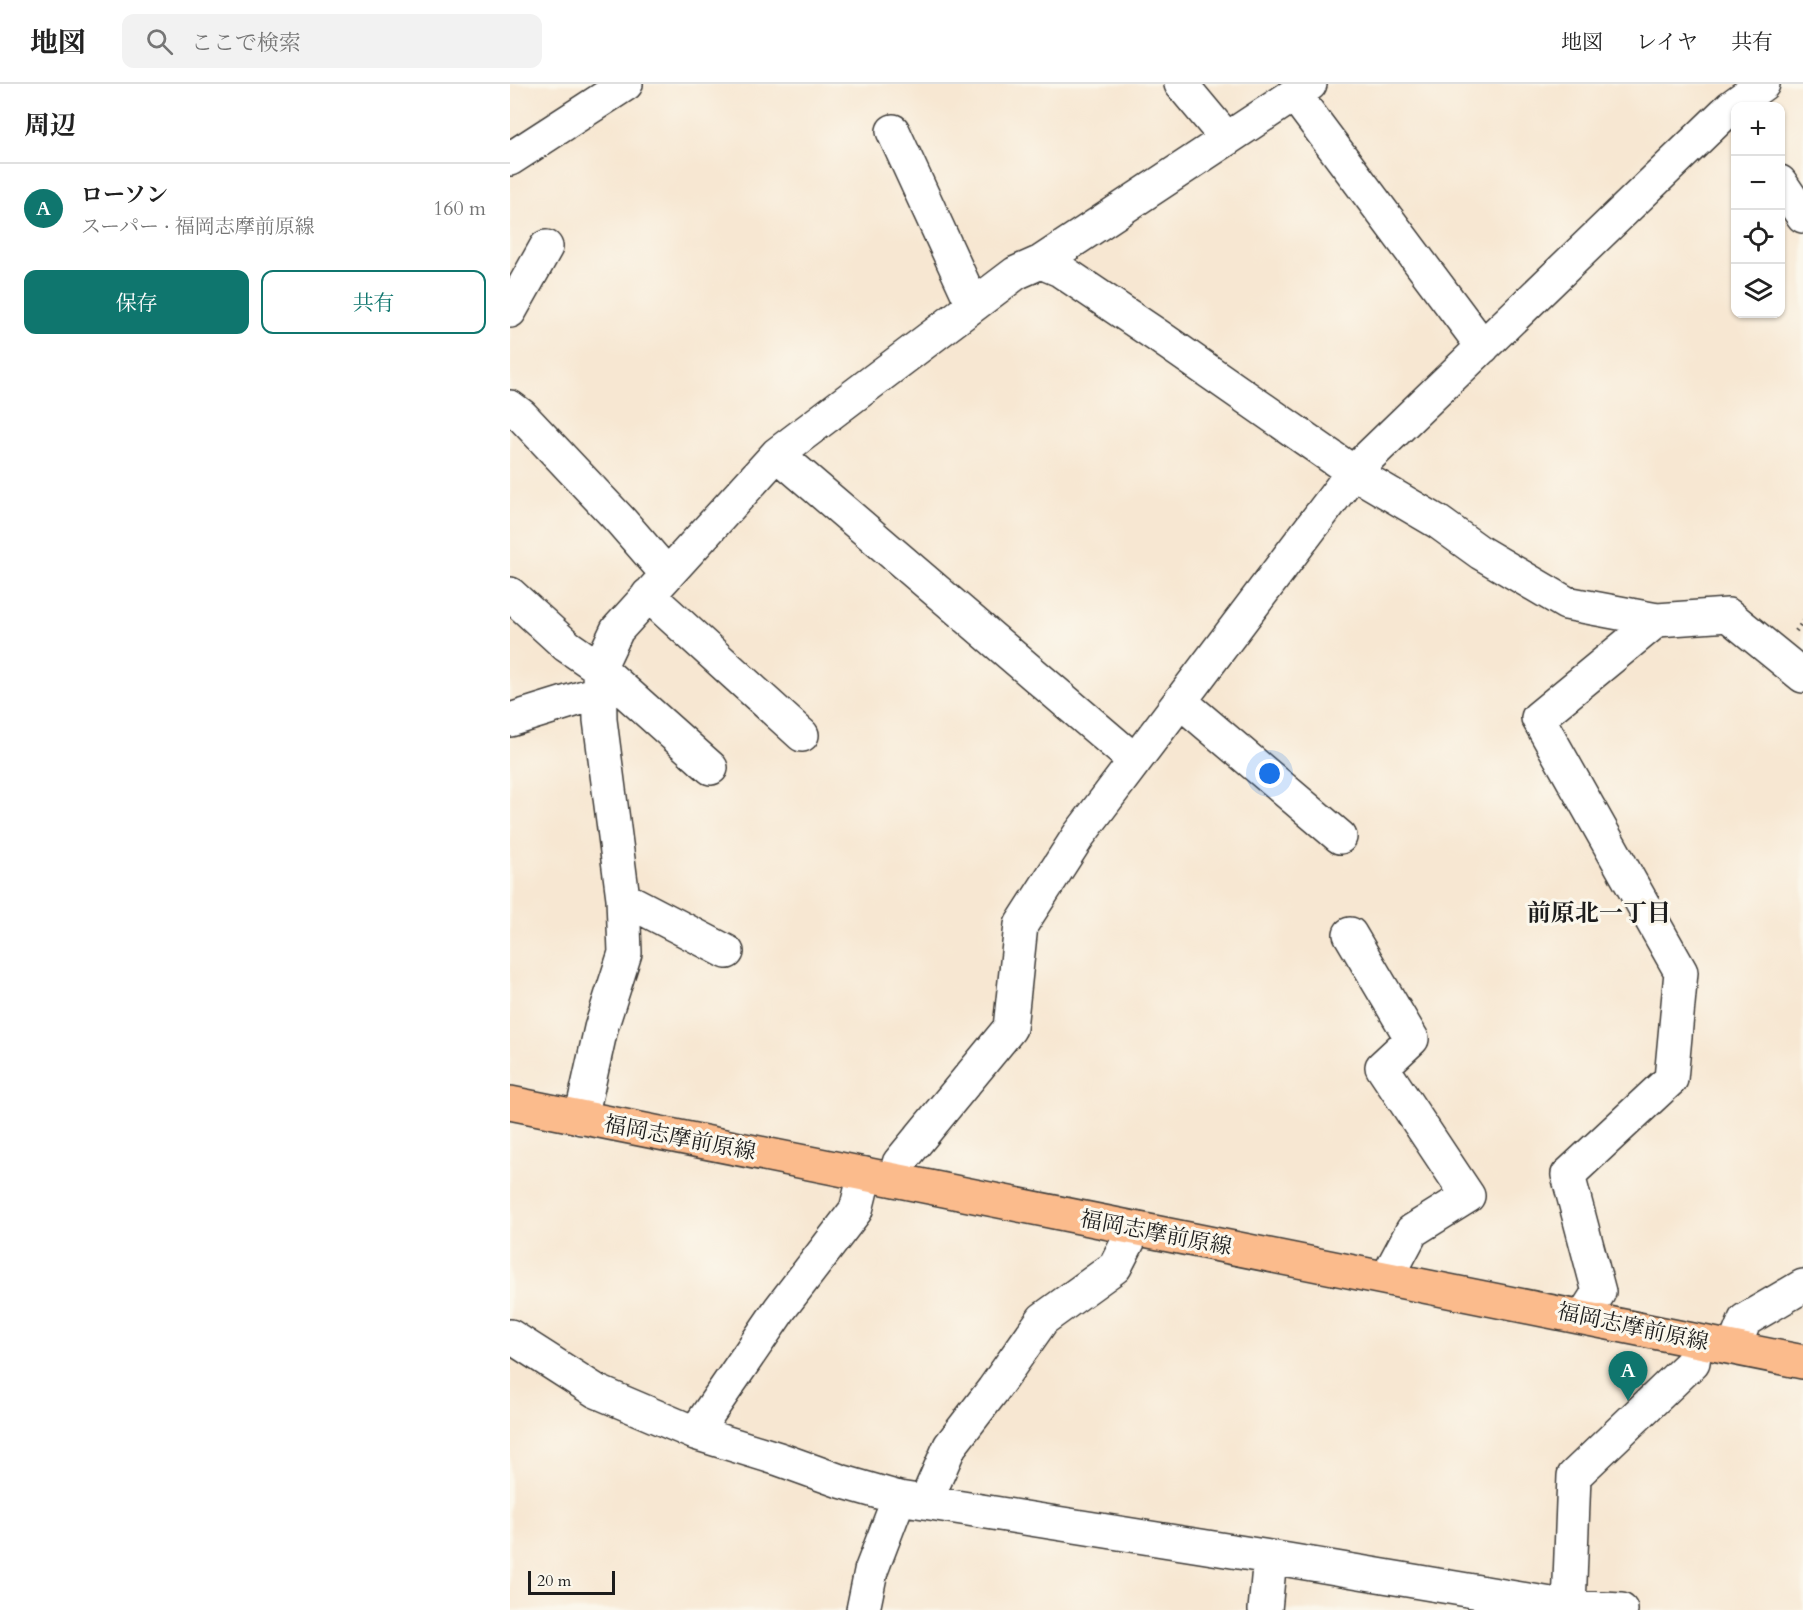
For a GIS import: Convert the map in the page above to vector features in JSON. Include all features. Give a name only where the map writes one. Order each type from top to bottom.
[{"type":"main road","name":"福岡志摩前原線","points":[[510,1103],[1134,1230],[1388,1278],[1803,1362]]},
{"type":"street","points":[[510,159],[626,84]]},
{"type":"street","points":[[1181,84],[1227,139]]},
{"type":"street","points":[[695,1433],[780,1310],[881,1177],[899,1163],[1010,1028],[1021,925],[1079,835],[1353,472],[1483,347],[1727,102],[1763,84]]},
{"type":"street","points":[[581,1118],[601,1028],[625,953],[623,898],[600,720],[600,680],[617,630],[777,454],[1016,273],[1041,262],[1302,89],[1483,347]]},
{"type":"street","points":[[893,131],[974,305]]},
{"type":"street","points":[[1785,189],[1803,216]]},
{"type":"street","points":[[510,311],[546,247]]},
{"type":"street","points":[[1041,262],[1060,270],[1138,322],[1353,472],[1438,522],[1481,553],[1566,603],[1657,620],[1728,615],[1803,676]]},
{"type":"street","points":[[510,407],[522,416],[591,489],[658,585],[802,735]]},
{"type":"street","points":[[777,454],[1135,761]]},
{"type":"street","points":[[510,594],[600,680],[711,768]]},
{"type":"street","points":[[1583,1317],[1599,1292],[1568,1175],[1671,1079],[1681,972],[1538,718],[1657,620]]},
{"type":"street","points":[[510,720],[600,680]]},
{"type":"street","points":[[1180,701],[1340,837]]},
{"type":"street","points":[[623,898],[727,952]]},
{"type":"street","points":[[1350,933],[1412,1039],[1382,1067],[1468,1196],[1413,1231],[1388,1278]]},
{"type":"street","points":[[863,1610],[871,1571],[913,1500],[950,1446],[1043,1319],[1114,1267],[1134,1230]]},
{"type":"street","points":[[1734,1347],[1745,1320],[1803,1286]]},
{"type":"street","points":[[510,1336],[596,1391],[695,1433],[840,1481],[913,1500],[1569,1607],[1621,1610]]},
{"type":"street","points":[[1569,1607],[1575,1476],[1693,1362],[1696,1341]]},
{"type":"street","points":[[1265,1610],[1269,1557]]},
{"type":"place","name":"ローソン","points":[[1628,1401]]},
{"type":"district","name":"前原北一丁目","points":[[1599,913]]}]
